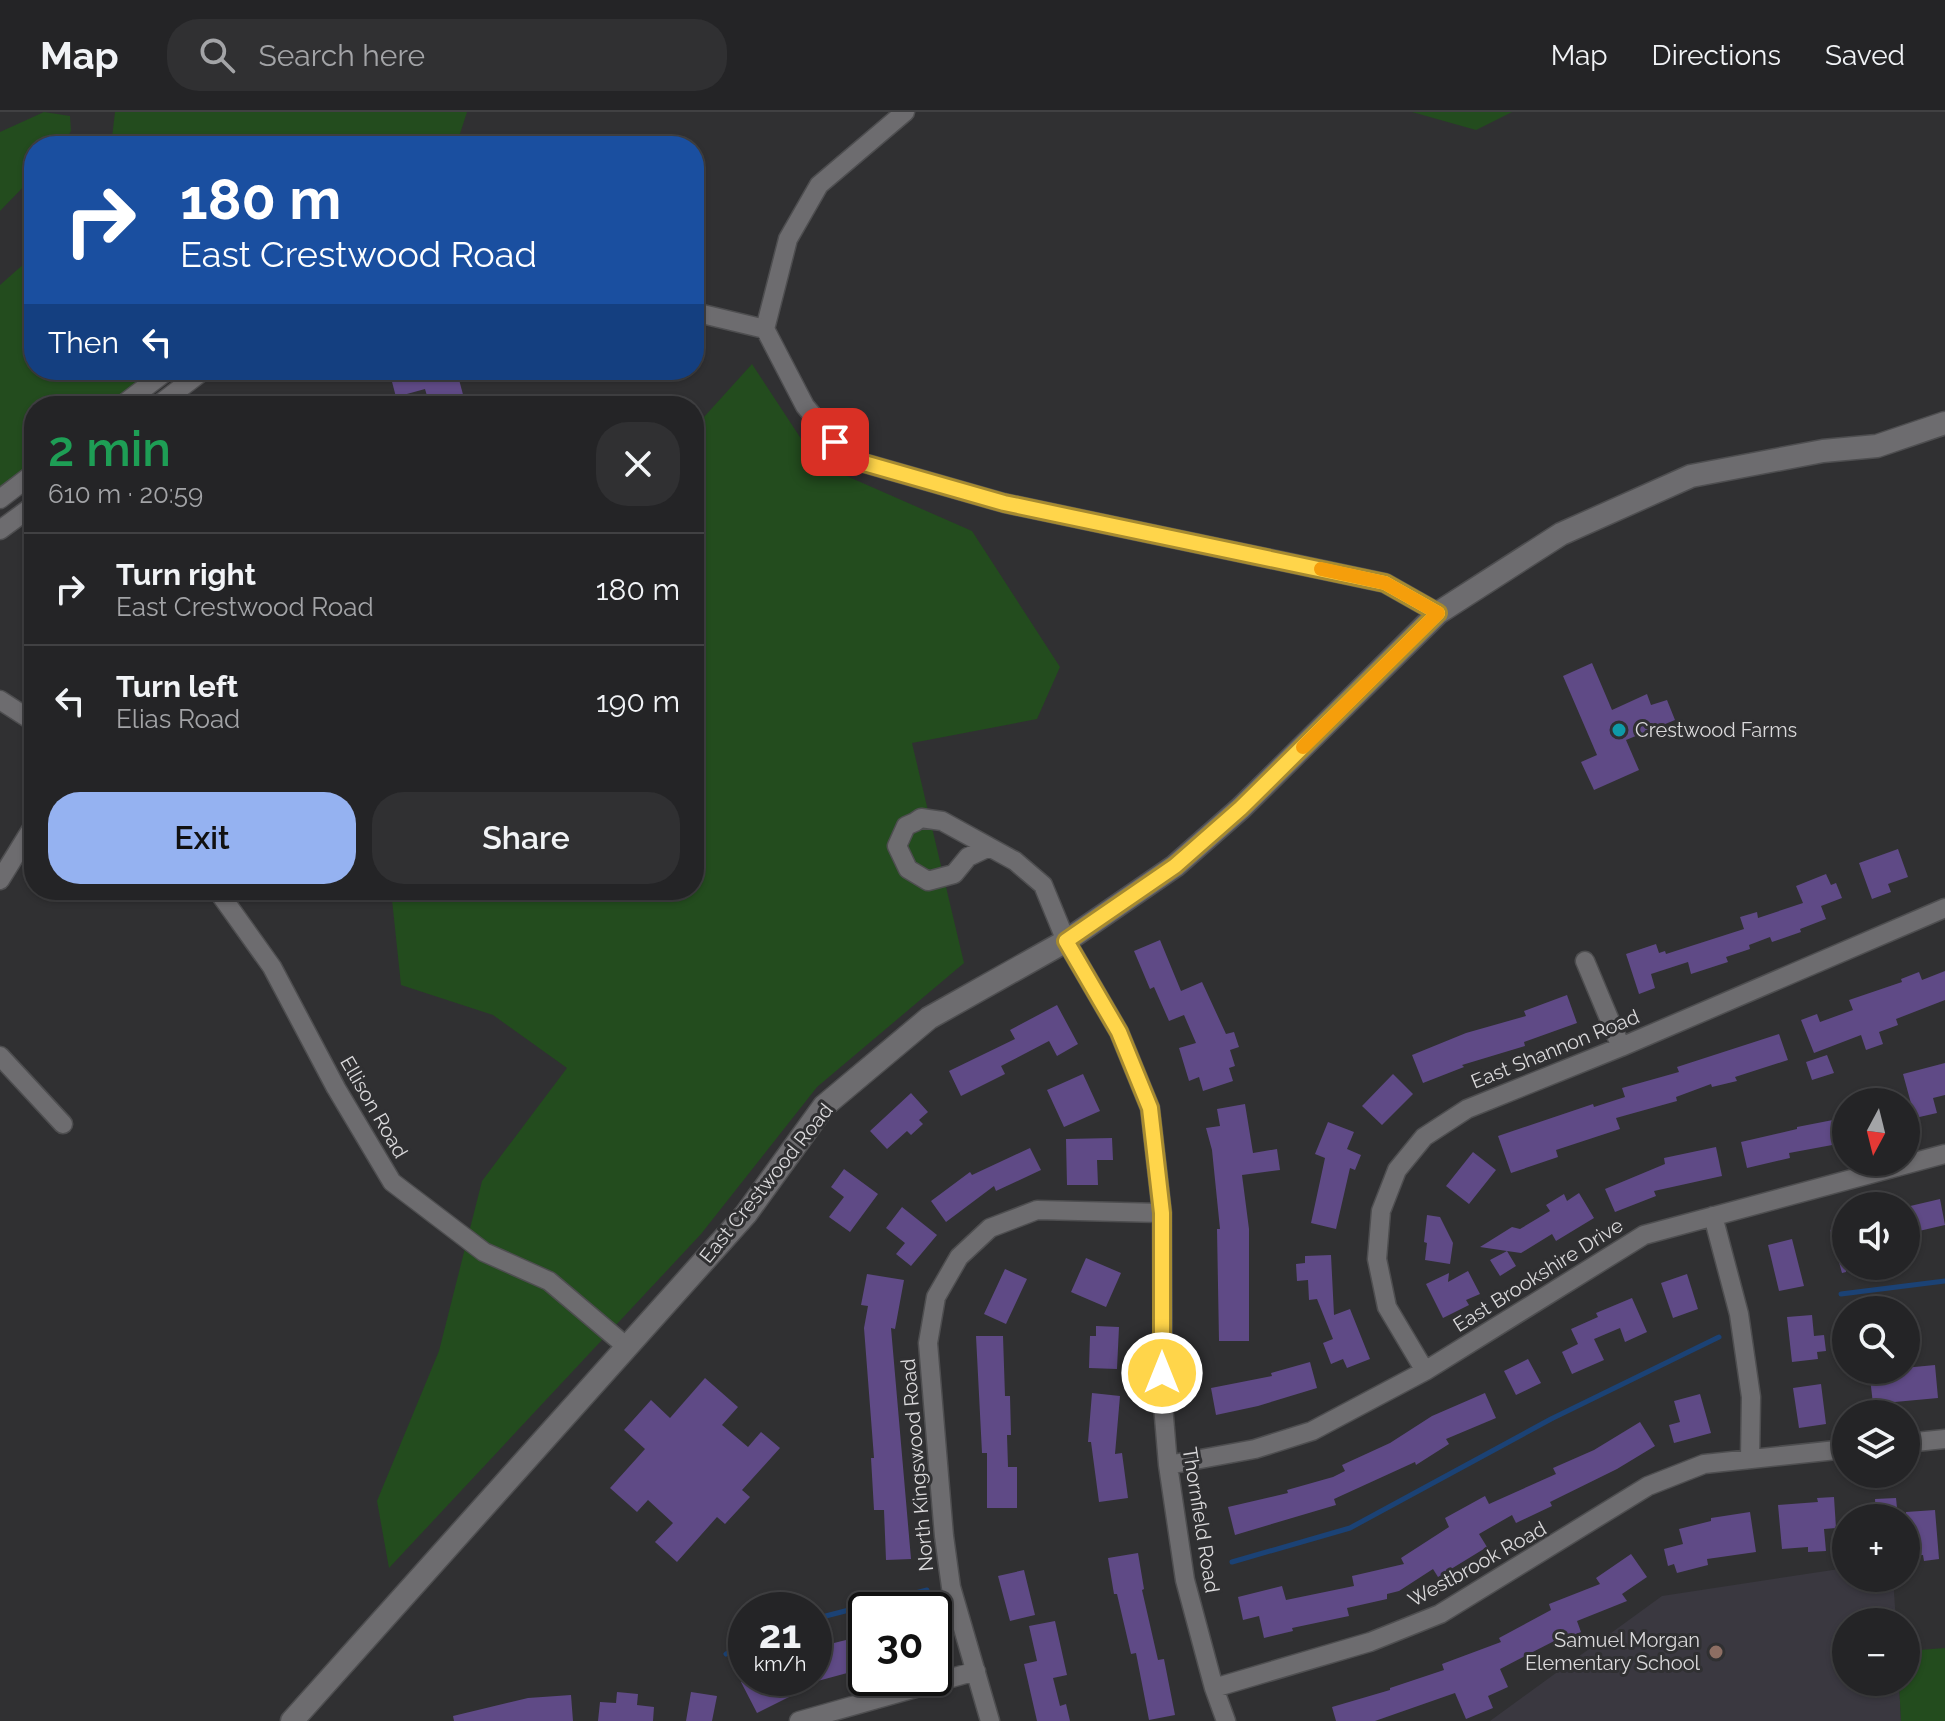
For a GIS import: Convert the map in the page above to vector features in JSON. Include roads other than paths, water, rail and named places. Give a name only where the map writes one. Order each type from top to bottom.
[{"type":"street","points":[[905,112],[819,185],[788,239],[765,329],[805,406],[835,442],[864,463],[1004,503],[1385,583],[1438,613]]},
{"type":"street","points":[[704,314],[765,329]]},
{"type":"street","points":[[134,396],[155,380]]},
{"type":"street","points":[[170,396],[191,380]]},
{"type":"street","name":"East Crestwood Road","points":[[292,1721],[746,1214],[824,1106],[929,1018],[1066,941],[1186,857],[1241,808],[1438,613],[1561,534],[1691,476],[1807,453],[1877,446],[1945,423]]},
{"type":"street","points":[[0,499],[24,481]]},
{"type":"street","points":[[0,530],[24,512]]},
{"type":"street","points":[[0,700],[24,716]]},
{"type":"street","name":"Thornfield Road","points":[[989,847],[968,857],[954,874],[928,881],[908,869],[897,846],[906,826],[921,818],[942,821],[1015,861],[1043,885],[1066,941],[1119,1032],[1150,1108],[1162,1213],[1163,1405],[1168,1465],[1185,1580],[1226,1721]]},
{"type":"street","points":[[0,880],[24,841]]},
{"type":"street","name":"Ellison Road","points":[[224,900],[272,967],[336,1088],[392,1182],[484,1252],[549,1281],[627,1347]]},
{"type":"street","name":"East Shannon Road","points":[[1425,1371],[1387,1307],[1377,1259],[1381,1211],[1397,1170],[1424,1137],[1467,1109],[1621,1047],[1945,908]]},
{"type":"street","points":[[1585,961],[1621,1047]]},
{"type":"street","points":[[0,1056],[63,1124]]},
{"type":"street","name":"East Brookshire Drive","points":[[1168,1465],[1255,1449],[1312,1431],[1425,1371],[1644,1235],[1945,1154]]},
{"type":"street","name":"North Kingswood Road","points":[[990,1721],[951,1587],[928,1343],[936,1297],[959,1257],[990,1228],[1037,1210],[1162,1213]]},
{"type":"street","points":[[1713,1216],[1739,1314],[1751,1397],[1750,1459]]},
{"type":"street","points":[[1920,1442],[1945,1439]]},
{"type":"street","name":"Westbrook Road","points":[[1214,1688],[1370,1642],[1440,1614],[1648,1486],[1704,1464],[1832,1450]]},
{"type":"street","points":[[799,1721],[976,1671]]},
{"type":"waterway","points":[[1841,1294],[1945,1281]]},
{"type":"waterway","points":[[1232,1562],[1350,1528],[1551,1419],[1719,1337]]},
{"type":"waterway","points":[[832,1614],[927,1590]]},
{"type":"place","name":"Crestwood Farms","points":[[1619,730]]},
{"type":"place","name":"Samuel Morgan Elementary School","points":[[1716,1652]]}]
